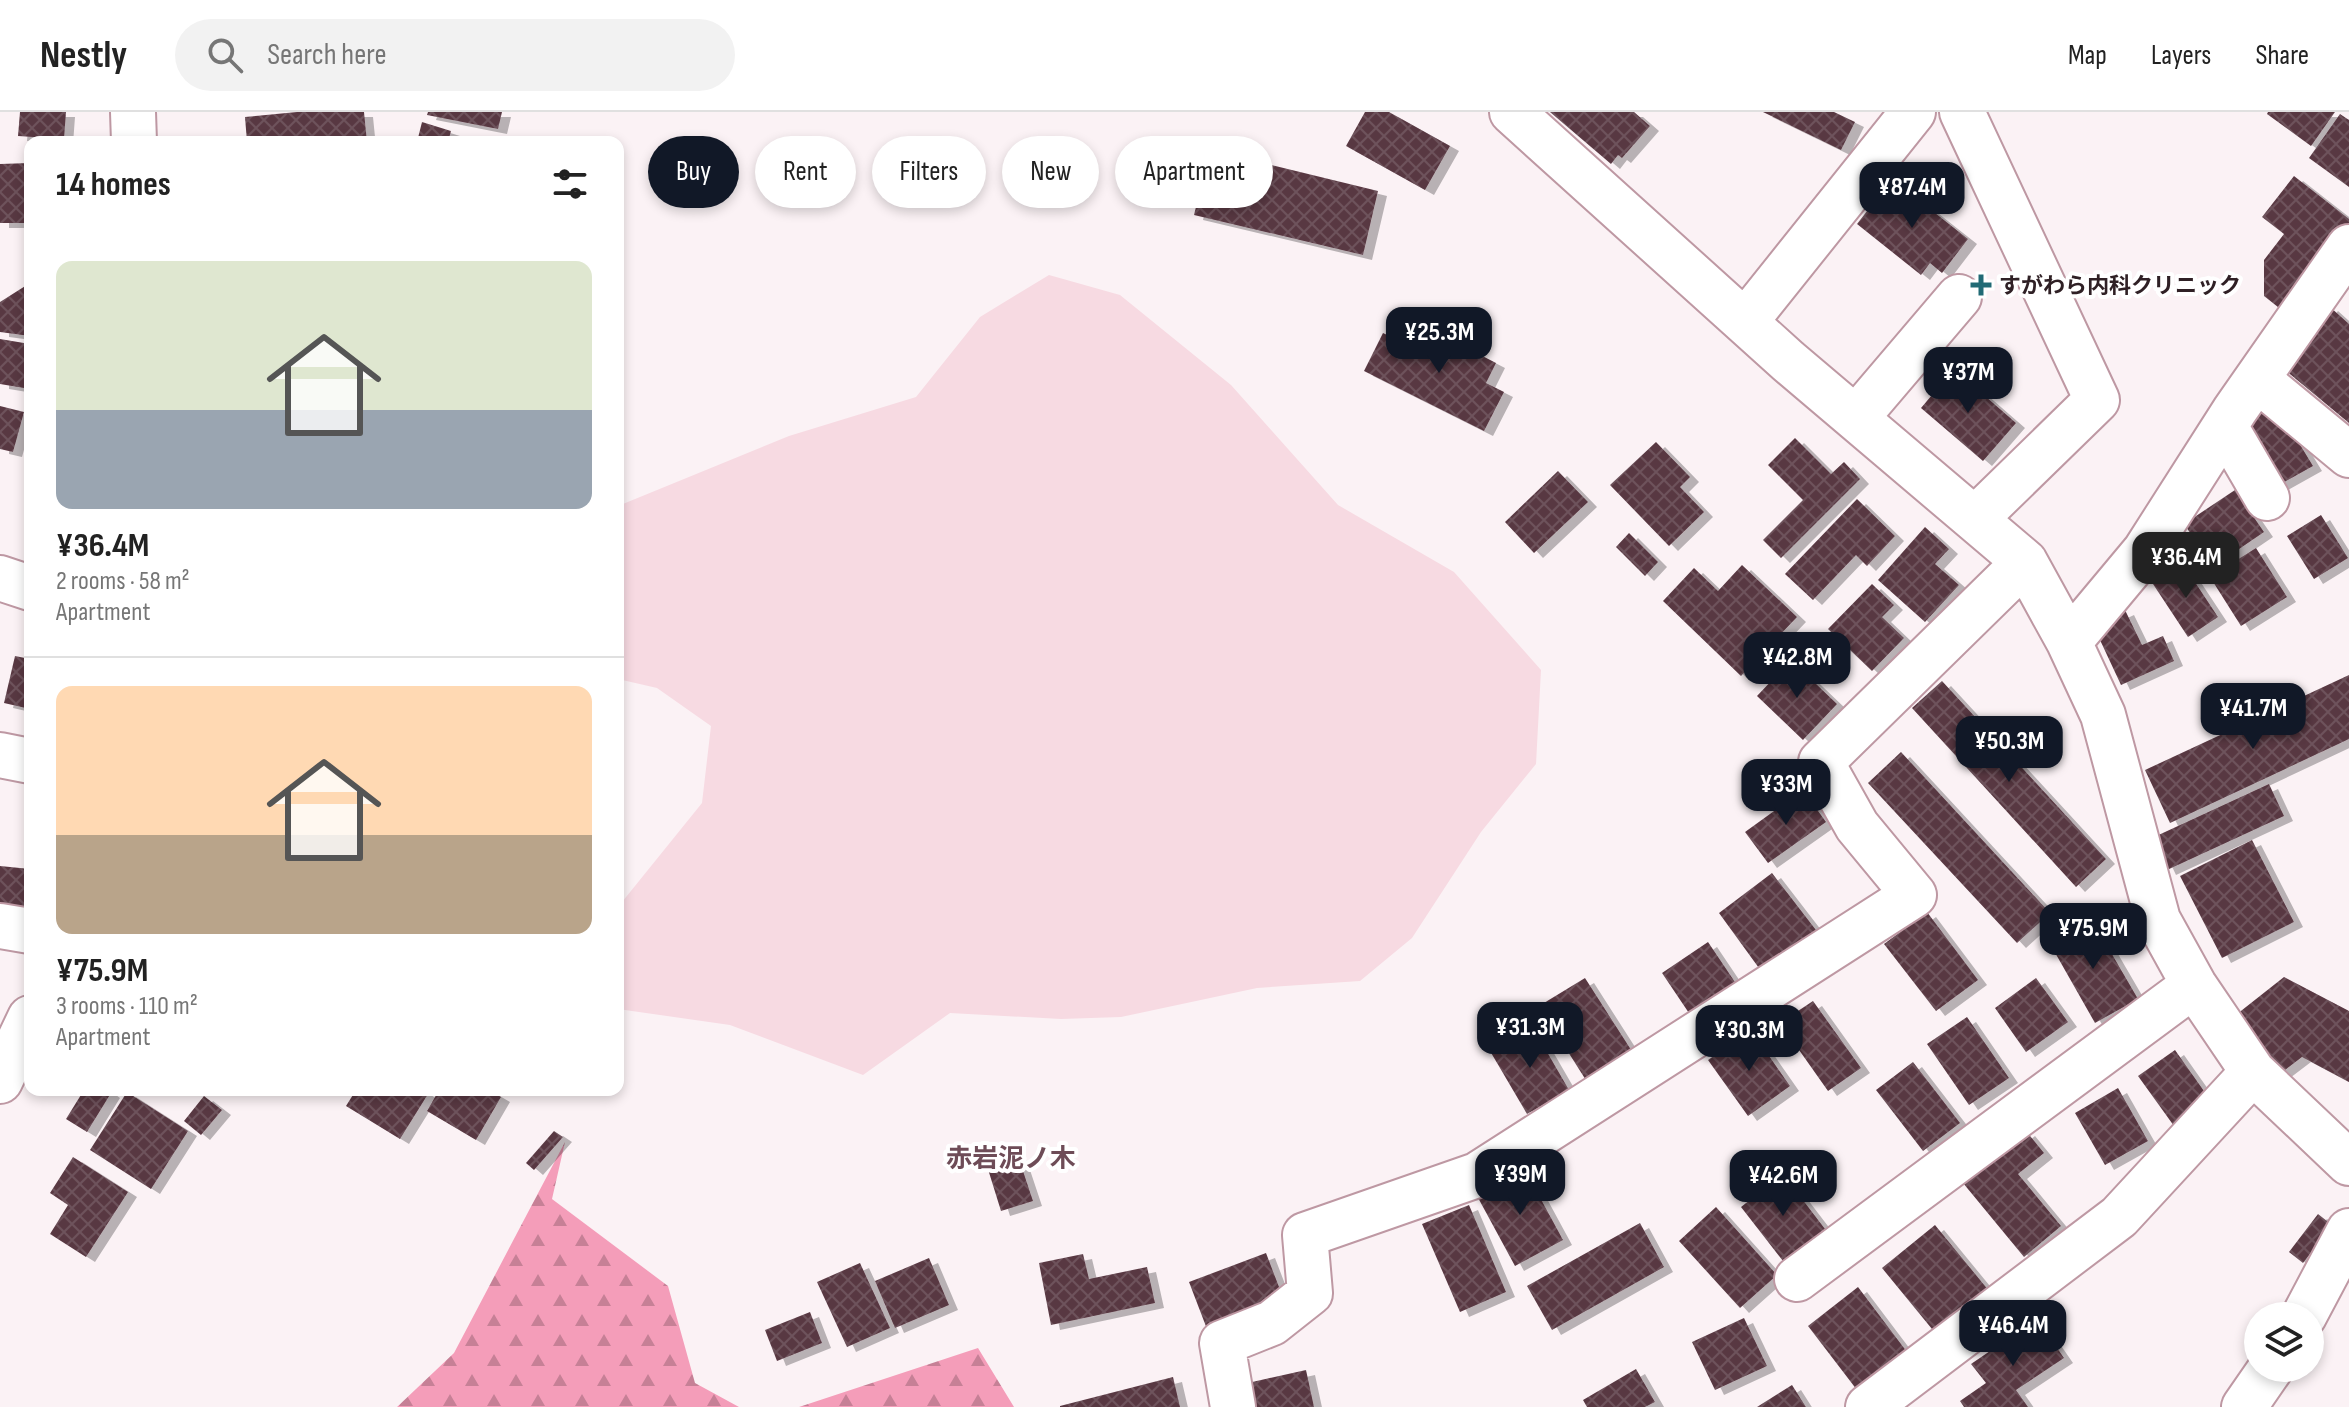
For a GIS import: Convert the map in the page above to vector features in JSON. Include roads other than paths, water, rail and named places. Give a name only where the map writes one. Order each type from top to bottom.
[{"type":"street","points":[[133,112],[134,136]]},
{"type":"street","points":[[1512,112],[1745,322],[2025,562],[2069,642],[2103,715],[2158,920],[2194,985],[2253,1072],[2349,1163]]},
{"type":"street","points":[[1745,322],[1913,112]]},
{"type":"street","points":[[1962,112],[2097,400],[1976,518]]},
{"type":"street","points":[[2069,642],[2145,551],[2225,426],[2349,247]]},
{"type":"street","points":[[1856,418],[1959,297]]},
{"type":"street","points":[[2257,379],[2349,455]]},
{"type":"street","points":[[2225,426],[2267,498]]},
{"type":"street","points":[[1233,1407],[1222,1343],[1272,1323],[1310,1293],[1305,1235],[1477,1175],[1914,895],[1857,826],[1821,762],[2025,562]]},
{"type":"street","points":[[0,578],[24,586]]},
{"type":"street","points":[[0,755],[24,760]]},
{"type":"street","points":[[0,926],[24,930]]},
{"type":"street","points":[[1797,1279],[2194,985]]},
{"type":"street","points":[[0,1081],[24,1031]]},
{"type":"street","points":[[1868,1407],[2119,1217],[2253,1072]]},
{"type":"street","points":[[2311,1302],[2349,1231]]},
{"type":"street","points":[[2244,1407],[2261,1382]]},
{"type":"place","name":"すがわら内科クリニック","points":[[1981,285]]},
{"type":"district","name":"赤岩泥ノ木","points":[[1011,1158]]}]
